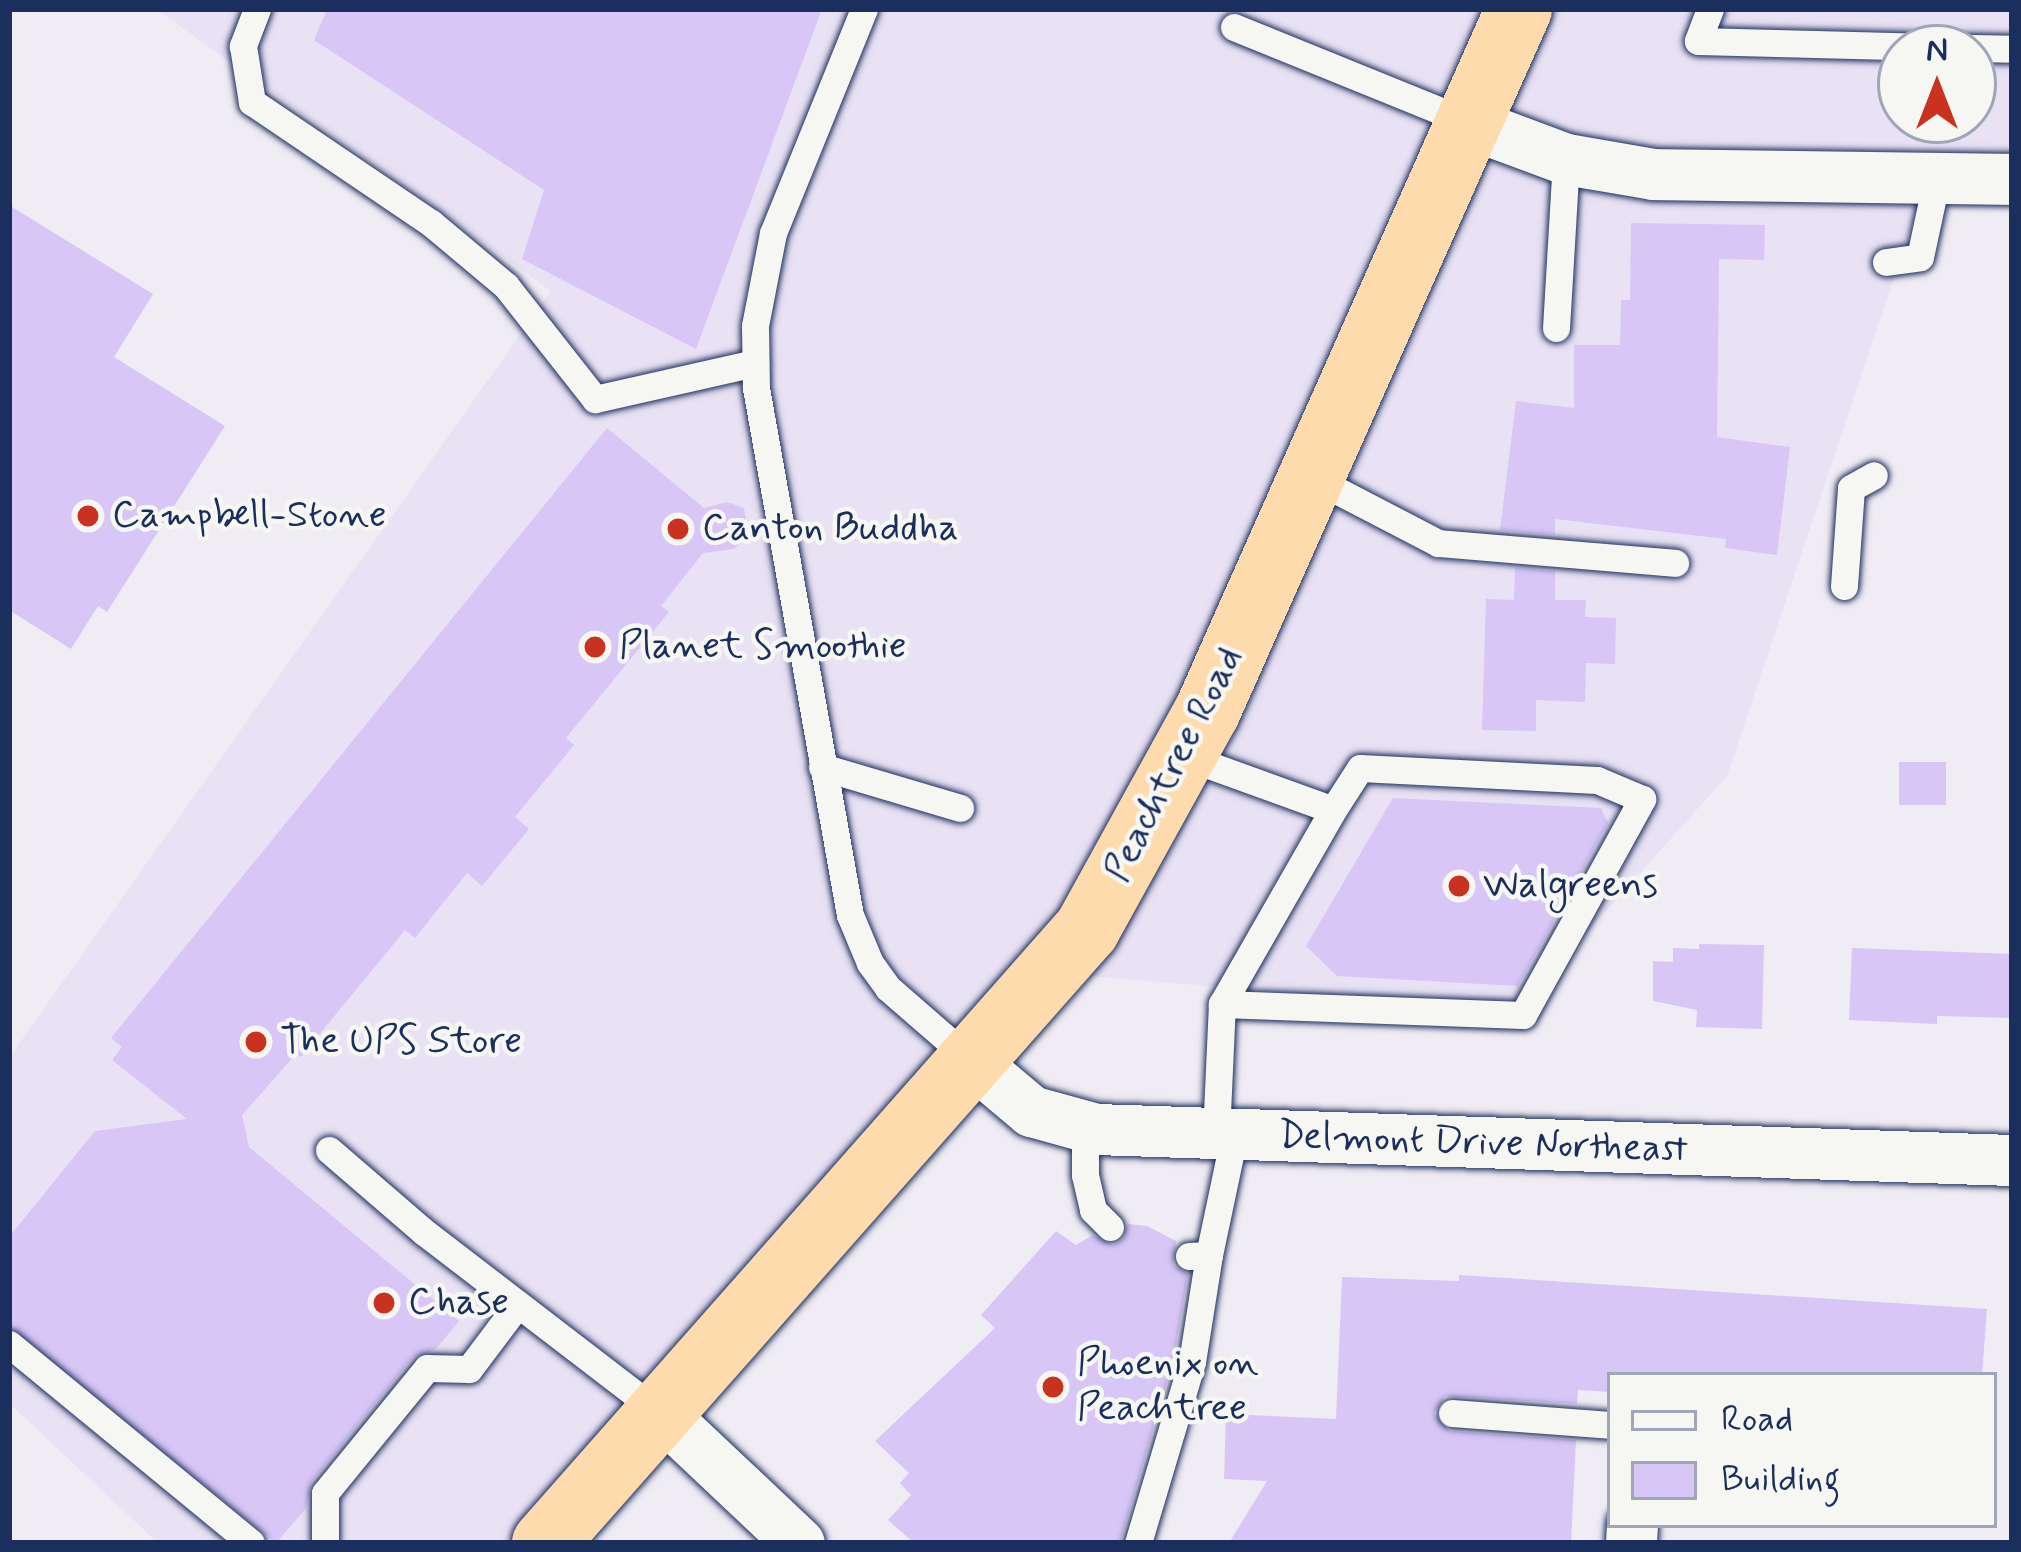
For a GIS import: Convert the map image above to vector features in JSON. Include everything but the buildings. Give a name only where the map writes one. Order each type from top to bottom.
[{"type":"highway","name":"Peachtree Road","points":[[545,1543],[974,1064],[1088,929],[1184,756],[1472,124],[1519,9]]},
{"type":"street","points":[[1472,124],[1566,159],[1652,173],[2012,179]]},
{"type":"street","name":"Delmont Drive Northeast","points":[[974,1064],[1030,1111],[1085,1126],[1225,1135],[2012,1160]]},
{"type":"street","points":[[662,1414],[799,1543]]},
{"type":"lane","points":[[256,9],[243,46],[252,102],[430,223],[506,286],[596,399],[754,363]]},
{"type":"lane","points":[[864,9],[774,230],[758,297],[754,363],[766,469],[844,892],[870,964],[888,988],[974,1064]]},
{"type":"lane","points":[[1710,9],[1698,41],[1877,46]]},
{"type":"lane","points":[[1234,28],[1472,124]]},
{"type":"lane","points":[[1556,328],[1566,159]]},
{"type":"lane","points":[[1886,262],[1920,257],[1937,178]]},
{"type":"lane","points":[[1844,586],[1851,488],[1874,475]]},
{"type":"lane","points":[[1313,478],[1438,543],[1675,563]]},
{"type":"lane","points":[[1184,756],[1333,810]]},
{"type":"lane","points":[[821,767],[960,808]]},
{"type":"lane","points":[[1138,1543],[1192,1362],[1199,1256],[1225,1135],[1222,1004],[1360,768],[1597,780],[1642,799],[1523,1015],[1222,1004]]},
{"type":"lane","points":[[1085,1126],[1085,1175],[1093,1210],[1110,1227]]},
{"type":"lane","points":[[329,1150],[662,1414]]},
{"type":"lane","points":[[328,1534],[325,1493],[413,1385],[428,1368],[469,1369],[518,1304]]},
{"type":"lane","points":[[9,1344],[251,1543]]},
{"type":"lane","points":[[1452,1413],[1607,1424]]},
{"type":"shaded area","points":[[156,9],[2012,9],[2012,182],[1933,162],[1727,776],[1515,1012],[1017,970],[521,1543],[158,1543],[9,1403],[9,1058],[551,291]]},
{"type":"place","name":"Campbell-Stone","points":[[88,516]]},
{"type":"place","name":"Canton Buddha","points":[[678,529]]},
{"type":"place","name":"Planet Smoothie","points":[[595,647]]},
{"type":"place","name":"Walgreens","points":[[1459,886]]},
{"type":"place","name":"The UPS Store","points":[[256,1042]]},
{"type":"place","name":"Chase","points":[[384,1303]]},
{"type":"place","name":"Phoenix on Peachtree","points":[[1053,1387]]}]
